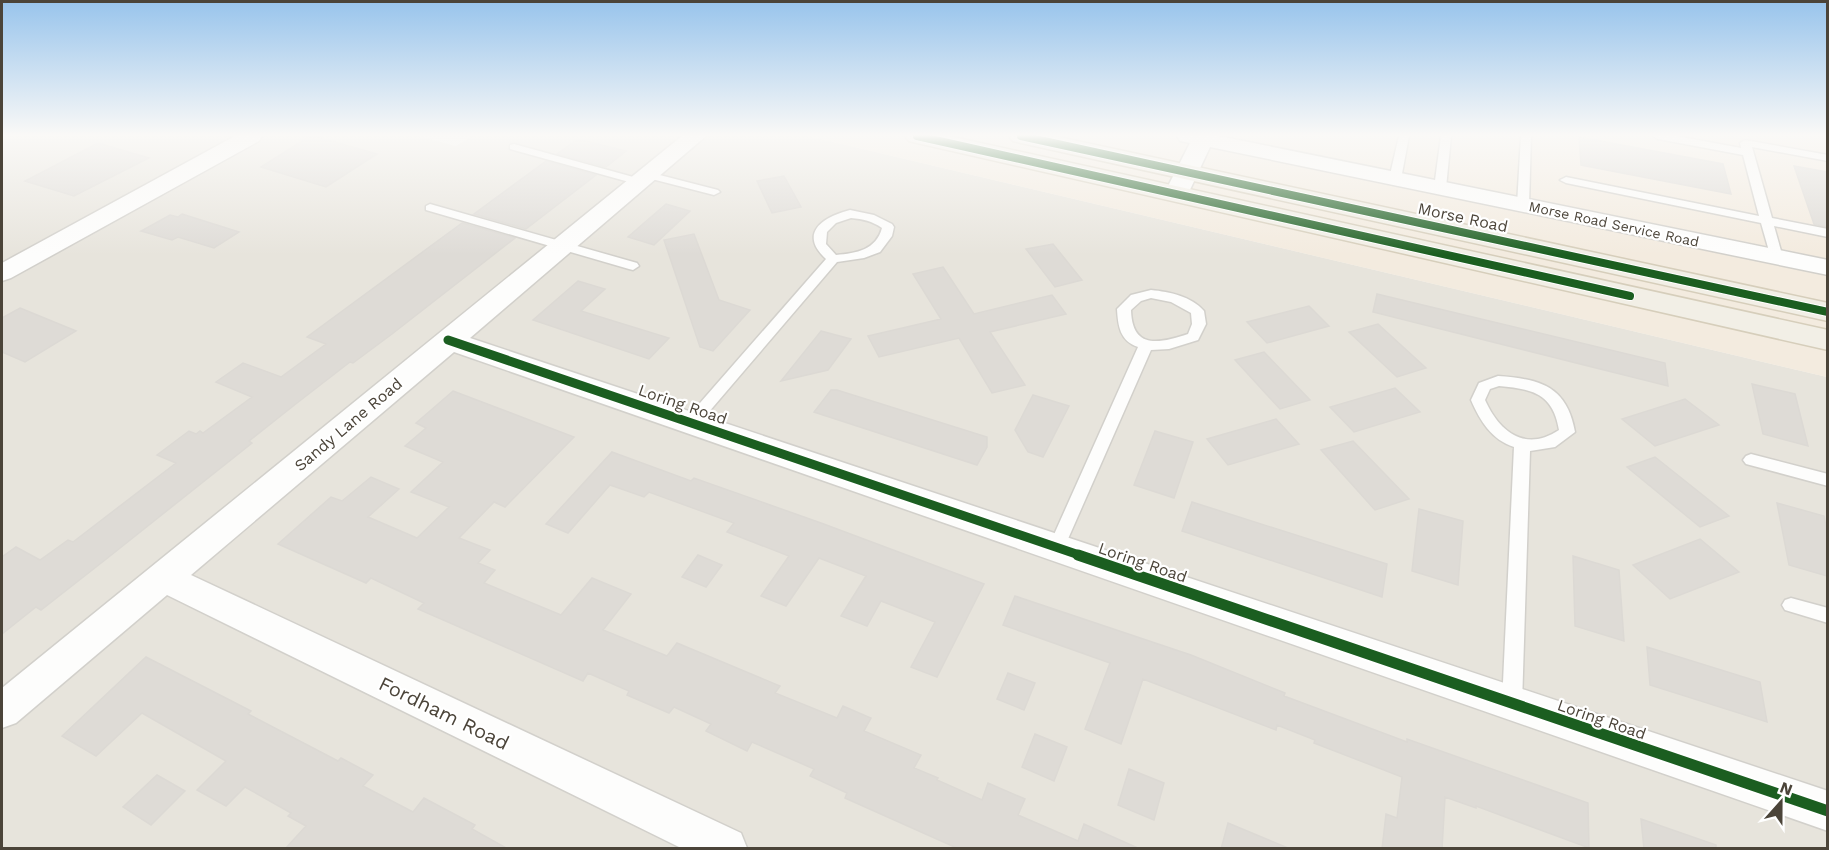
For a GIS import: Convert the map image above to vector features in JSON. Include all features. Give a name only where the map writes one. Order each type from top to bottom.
[{"type":"main road","name":"Morse Road","points":[[1140,176],[1827,312]]},
{"type":"main road","name":"Morse Road","points":[[1156,176],[1827,340]]},
{"type":"street","points":[[2,273],[179,176]]},
{"type":"street","name":"Sandy Lane Road","points":[[2,711],[647,176]]},
{"type":"street","points":[[1181,183],[1184,176]]},
{"type":"street","name":"Morse Road Service Road","points":[[1382,176],[1827,268]]},
{"type":"street","name":"Loring Road","points":[[448,340],[1827,811]]},
{"type":"street","name":"Fordham Road","points":[[163,577],[726,849]]},
{"type":"lane","points":[[634,176],[714,192]]},
{"type":"lane","points":[[1440,188],[1441,176]]},
{"type":"lane","points":[[1523,205],[1524,176]]},
{"type":"lane","points":[[1753,176],[1777,258]]},
{"type":"lane","points":[[1566,180],[1827,233]]},
{"type":"lane","points":[[430,208],[633,266]]},
{"type":"lane","points":[[692,423],[833,258],[855,257],[878,249],[886,237],[888,227],[868,215],[850,214],[835,218],[822,228],[818,239],[822,250],[833,258]]},
{"type":"lane","points":[[1151,294],[1171,296],[1187,303],[1197,311],[1199,324],[1193,337],[1170,346],[1145,347],[1130,336],[1123,322],[1124,309],[1136,298],[1151,294]]},
{"type":"lane","points":[[1056,548],[1145,347]]},
{"type":"lane","points":[[1498,381],[1521,382],[1541,389],[1557,399],[1566,415],[1567,432],[1547,444],[1522,446],[1500,434],[1484,417],[1478,400],[1484,386],[1498,381]]},
{"type":"lane","points":[[1512,704],[1522,446]]},
{"type":"lane","points":[[1751,460],[1827,480]]},
{"type":"lane","points":[[1791,605],[1827,616]]},
{"type":"shaded area","points":[[2,176],[976,176],[1827,377],[1827,848],[2,848]]},
{"type":"shaded area","points":[[976,176],[1827,176],[1827,377]]},
{"type":"building","points":[[35,176],[114,176],[74,196],[25,181]]},
{"type":"building","points":[[289,176],[344,176],[326,187]]},
{"type":"building","points":[[526,176],[595,176],[526,229],[474,214]]},
{"type":"building","points":[[784,176],[801,207],[772,213],[757,181]]},
{"type":"building","points":[[1636,176],[1726,176],[1731,194]]},
{"type":"building","points":[[1797,176],[1827,176],[1827,227],[1814,224]]},
{"type":"building","points":[[666,204],[690,211],[654,245],[628,237]]},
{"type":"building","points":[[182,214],[239,232],[214,248],[178,237],[172,240],[141,231],[170,215],[178,217]]},
{"type":"building","points":[[462,223],[515,238],[392,334],[353,363],[350,362],[297,403],[249,441],[252,443],[41,610],[36,607],[2,634],[2,557],[16,547],[40,560],[68,540],[73,542],[176,463],[157,455],[189,431],[196,434],[200,431],[203,433],[252,397],[216,382],[243,363],[281,377],[326,344],[307,337]]},
{"type":"building","points":[[694,234],[719,300],[750,310],[713,351],[700,347],[664,240]]},
{"type":"building","points":[[1053,244],[1082,280],[1055,287],[1026,249]]},
{"type":"building","points":[[943,267],[974,314],[1052,295],[1066,314],[990,332],[1025,385],[992,393],[959,338],[879,357],[868,336],[941,319],[913,274]]},
{"type":"building","points":[[578,281],[605,289],[581,311],[669,338],[649,359],[533,320]]},
{"type":"building","points":[[1377,294],[1665,363],[1668,386],[1373,312]]},
{"type":"building","points":[[1309,306],[1329,326],[1267,343],[1247,322]]},
{"type":"building","points":[[20,308],[76,331],[25,362],[2,352],[2,318]]},
{"type":"building","points":[[1378,324],[1426,368],[1397,377],[1349,332]]},
{"type":"building","points":[[821,331],[851,339],[828,370],[781,381]]},
{"type":"building","points":[[1264,352],[1310,400],[1280,409],[1235,360]]},
{"type":"building","points":[[1752,384],[1795,394],[1808,446],[1763,434]]},
{"type":"building","points":[[1395,388],[1420,412],[1354,432],[1330,407]]},
{"type":"building","points":[[831,390],[987,437],[987,447],[977,465],[814,412]]},
{"type":"building","points":[[453,391],[574,437],[505,507],[494,502],[459,538],[490,550],[478,563],[495,570],[484,583],[561,615],[592,578],[631,594],[603,630],[667,656],[677,643],[780,686],[775,693],[837,718],[843,706],[871,718],[864,731],[921,755],[914,768],[938,778],[937,780],[982,800],[988,783],[1025,799],[1018,815],[1078,841],[1084,824],[1140,849],[959,849],[845,798],[847,793],[810,776],[814,769],[752,742],[747,751],[706,731],[711,724],[674,707],[669,713],[627,695],[629,691],[588,673],[583,681],[418,609],[424,603],[371,578],[366,583],[278,544],[331,497],[342,501],[371,477],[399,489],[368,517],[417,538],[449,507],[411,492],[443,462],[405,446],[426,428],[416,423]]},
{"type":"building","points":[[1033,395],[1069,406],[1043,457],[1028,452],[1015,430]]},
{"type":"building","points":[[1685,399],[1719,425],[1655,446],[1622,419]]},
{"type":"building","points":[[1276,419],[1299,444],[1228,465],[1207,439]]},
{"type":"building","points":[[1155,431],[1193,442],[1174,498],[1134,485]]},
{"type":"building","points":[[1353,441],[1409,499],[1375,510],[1321,450]]},
{"type":"building","points":[[612,452],[691,481],[694,478],[821,523],[984,584],[937,677],[911,667],[935,622],[881,601],[867,626],[841,616],[866,576],[819,558],[786,606],[761,596],[789,556],[727,532],[734,523],[649,492],[644,497],[610,485],[568,533],[546,524]]},
{"type":"building","points":[[1655,457],[1729,516],[1700,527],[1627,467]]},
{"type":"building","points":[[1192,502],[1387,564],[1382,597],[1182,531]]},
{"type":"building","points":[[1777,503],[1824,516],[1827,532],[1827,576],[1789,565]]},
{"type":"building","points":[[1419,509],[1463,521],[1458,585],[1412,571]]},
{"type":"building","points":[[1700,539],[1739,572],[1670,599],[1633,565]]},
{"type":"building","points":[[698,555],[722,565],[706,587],[682,577]]},
{"type":"building","points":[[1573,556],[1619,570],[1624,641],[1575,626]]},
{"type":"building","points":[[1015,596],[1191,655],[1285,693],[1284,696],[1407,742],[1407,739],[1588,803],[1589,848],[1476,806],[1476,808],[1445,797],[1442,849],[1382,849],[1386,814],[1397,818],[1402,777],[1314,743],[1315,740],[1277,725],[1276,730],[1143,679],[1121,744],[1085,729],[1110,663],[1003,625]]},
{"type":"building","points":[[1647,647],[1760,682],[1767,722],[1650,685]]},
{"type":"building","points":[[146,657],[251,711],[248,714],[338,761],[341,758],[373,775],[363,786],[413,812],[424,798],[475,825],[472,829],[508,849],[285,849],[306,826],[288,816],[291,813],[245,787],[226,806],[197,790],[226,761],[142,713],[96,756],[62,736]]},
{"type":"building","points":[[1008,673],[1035,683],[1024,710],[997,699]]},
{"type":"building","points":[[1035,734],[1067,747],[1054,781],[1022,767]]},
{"type":"building","points":[[1129,769],[1164,783],[1154,820],[1118,805]]},
{"type":"building","points":[[157,775],[185,791],[151,825],[123,807]]},
{"type":"building","points":[[1641,819],[1716,845],[1716,849],[1644,849]]},
{"type":"building","points":[[1228,823],[1288,848],[1288,849],[1221,849]]},
{"type":"cycle path","points":[[1094,176],[1630,296]]},
{"type":"cycle path","points":[[1203,176],[1828,312]]},
{"type":"cycle path","points":[[448,340],[1828,811]]}]
